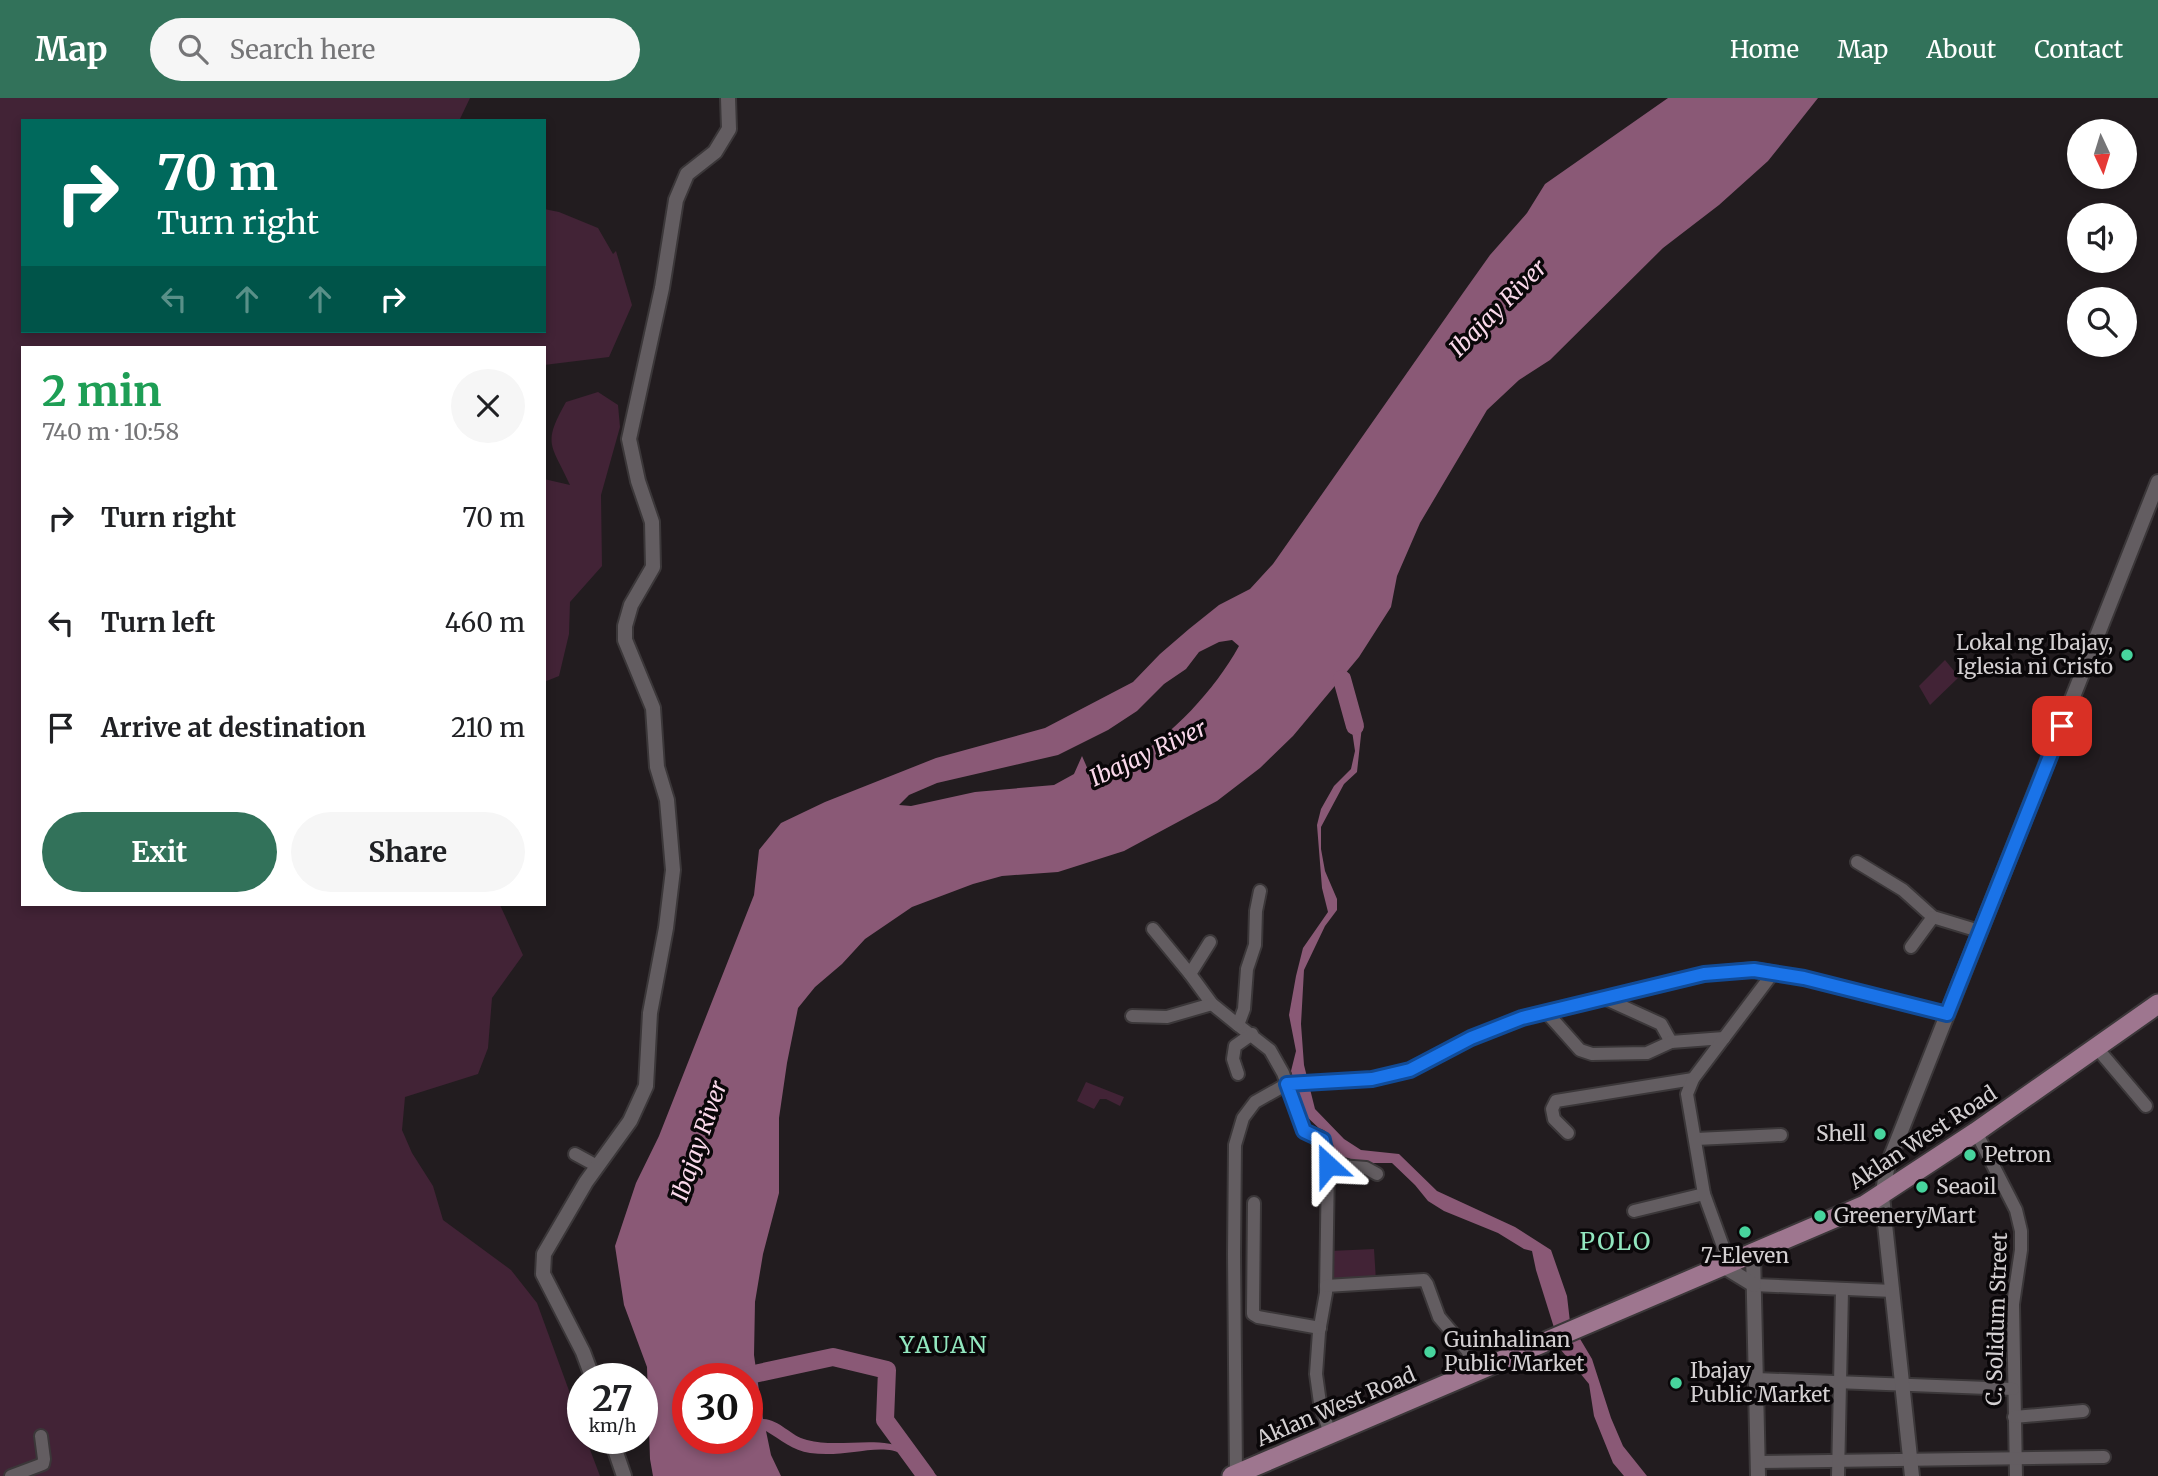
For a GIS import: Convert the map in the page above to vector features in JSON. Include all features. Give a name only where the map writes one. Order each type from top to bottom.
[{"type":"main road","name":"Aklan West Road","points":[[1234,1475],[1726,1265],[1882,1195],[2158,1004]]},
{"type":"street","points":[[587,1363],[542,1274],[542,1264],[544,1254],[597,1166],[630,1121],[646,1086],[650,1013],[666,928],[673,870],[667,800],[657,766],[653,708],[625,640],[625,625],[632,605],[653,567],[652,522],[638,481],[629,439],[662,288],[676,200],[688,174],[715,152],[729,129],[728,98]]},
{"type":"street","points":[[1912,1476],[1882,1195],[1888,1164],[2158,482]]},
{"type":"street","points":[[1857,862],[1903,890],[1933,917],[1979,931]]},
{"type":"street","points":[[1238,1025],[1244,1009],[1247,969],[1254,953],[1260,891]]},
{"type":"street","points":[[1911,947],[1933,917]]},
{"type":"street","points":[[1153,929],[1212,1004],[1270,1050],[1287,1084],[1304,1131],[1323,1140],[1328,1165],[1326,1286],[1316,1374],[1320,1403],[1330,1434]]},
{"type":"street","points":[[1190,974],[1210,943]]},
{"type":"street","points":[[1234,1475],[1235,1145],[1243,1118],[1255,1102],[1287,1084],[1372,1079],[1410,1070],[1471,1038],[1522,1018],[1704,974],[1754,970],[1773,973],[1947,1014]]},
{"type":"street","points":[[1773,973],[1693,1079],[1687,1094],[1704,1194],[1726,1265],[1754,1285],[1893,1291]]},
{"type":"street","points":[[1605,999],[1661,1024],[1671,1042]]},
{"type":"street","points":[[1132,1016],[1167,1017],[1212,1004]]},
{"type":"street","points":[[1547,1013],[1580,1050],[1592,1054],[1647,1053],[1671,1042],[1724,1038]]},
{"type":"street","points":[[1238,1074],[1233,1059],[1235,1046],[1252,1034]]},
{"type":"street","points":[[2096,1047],[2146,1106]]},
{"type":"street","points":[[1568,1133],[1554,1119],[1552,1109],[1556,1101],[1693,1079]]},
{"type":"street","name":"C. Solidum Street","points":[[1976,1132],[2016,1210],[2021,1231],[2013,1304],[2016,1476]]},
{"type":"street","points":[[1696,1139],[1781,1135]]},
{"type":"street","points":[[575,1154],[597,1166]]},
{"type":"street","points":[[1328,1165],[1366,1168],[1377,1174]]},
{"type":"street","points":[[1634,1211],[1704,1194]]},
{"type":"street","points":[[1254,1203],[1253,1314],[1320,1328]]},
{"type":"street","points":[[1753,1253],[1758,1469],[1838,1461],[2104,1457]]},
{"type":"street","points":[[1326,1286],[1423,1280],[1440,1317],[1467,1350],[1476,1372]]},
{"type":"street","points":[[1838,1476],[1842,1290]]},
{"type":"street","points":[[1756,1379],[2013,1390]]},
{"type":"street","points":[[2014,1417],[2083,1411]]},
{"type":"street","points":[[11,1476],[43,1464],[41,1436]]},
{"type":"street","points":[[616,1454],[624,1476]]},
{"type":"shaded area","points":[[0,98],[470,98],[460,119],[21,119],[21,333],[546,333],[546,209],[598,228],[613,254],[616,251],[632,305],[609,357],[546,365],[546,346],[21,346],[21,906],[500,906],[523,955],[492,998],[488,1048],[478,1074],[405,1097],[402,1130],[412,1153],[433,1186],[443,1220],[511,1270],[537,1303],[567,1385],[567,1454],[592,1454],[600,1476],[0,1476]]},
{"type":"shaded area","points":[[598,392],[618,405],[620,427],[601,495],[602,566],[570,602],[569,634],[559,676],[546,681],[546,479],[570,485],[552,444],[554,427],[566,402]]},
{"type":"shaded area","points":[[1945,660],[1959,677],[1930,705],[1919,686]]},
{"type":"shaded area","points":[[1086,1082],[1124,1097],[1120,1106],[1100,1099],[1094,1109],[1077,1101]]},
{"type":"shaded area","points":[[1374,1249],[1376,1281],[1329,1283],[1330,1251]]},
{"type":"water","name":"Ibajay River","points":[[1668,98],[1818,98],[1768,161],[1719,205],[1663,248],[1550,360],[1519,380],[1487,410],[1420,523],[1397,576],[1391,607],[1359,657],[1293,736],[1260,768],[1217,801],[1124,851],[1058,872],[1002,876],[912,907],[865,939],[842,964],[815,987],[798,1008],[779,1118],[779,1193],[763,1254],[755,1302],[755,1363],[672,1363],[672,1454],[763,1454],[763,1419],[775,1422],[807,1440],[897,1445],[913,1451],[937,1476],[916,1476],[907,1458],[892,1450],[810,1453],[792,1447],[766,1431],[771,1455],[781,1476],[653,1476],[650,1454],[658,1454],[658,1363],[646,1363],[624,1305],[615,1246],[636,1183],[659,1136],[754,895],[759,850],[781,823],[825,802],[936,758],[1045,728],[1133,682],[1160,654],[1219,605],[1250,589],[1273,564],[1490,255],[1527,213],[1545,184]],"holes":[[[1232,640],[1239,646],[1205,695],[1177,725],[1145,751],[1091,783],[1082,756],[1074,774],[1054,785],[975,792],[911,806],[899,805],[909,795],[937,783],[1058,755],[1108,730],[1137,711],[1164,684],[1186,669],[1199,652],[1219,642]]]},
{"type":"water","points":[[1350,701],[1362,726],[1357,772],[1344,784],[1321,827],[1325,871],[1337,899],[1337,910],[1325,926],[1304,970],[1301,1024],[1304,1065],[1315,1109],[1344,1139],[1361,1150],[1399,1154],[1437,1191],[1515,1227],[1551,1250],[1567,1296],[1570,1322],[1592,1359],[1623,1446],[1647,1476],[1624,1476],[1613,1463],[1594,1416],[1589,1384],[1561,1350],[1532,1251],[1428,1201],[1392,1163],[1362,1163],[1345,1157],[1305,1115],[1291,1071],[1296,1051],[1289,1015],[1303,948],[1328,912],[1322,888],[1317,825],[1321,809],[1334,786],[1351,769],[1355,751],[1348,704]]},
{"type":"waterway","points":[[1342,679],[1355,726]]},
{"type":"waterway","points":[[763,1372],[833,1357],[887,1370],[885,1420],[926,1476]]},
{"type":"place","name":"Lokal ng Ibajay, Iglesia ni Cristo","points":[[2127,655]]},
{"type":"place","name":"Shell","points":[[1880,1134]]},
{"type":"place","name":"Petron","points":[[1970,1155]]},
{"type":"place","name":"Seaoil","points":[[1922,1187]]},
{"type":"place","name":"GreeneryMart","points":[[1820,1216]]},
{"type":"place","name":"7-Eleven","points":[[1745,1232]]},
{"type":"place","name":"Guinhalinan Public Market","points":[[1430,1352]]},
{"type":"place","name":"Ibajay Public Market","points":[[1676,1383]]},
{"type":"district","name":"POLO","points":[[1616,1242]]},
{"type":"district","name":"YAUAN","points":[[944,1345]]},
{"type":"route","points":[[1328,1165],[1323,1140],[1304,1131],[1287,1084],[1372,1079],[1410,1070],[1471,1038],[1522,1018],[1704,974],[1754,970],[1804,978],[1947,1014],[2062,726]]}]
